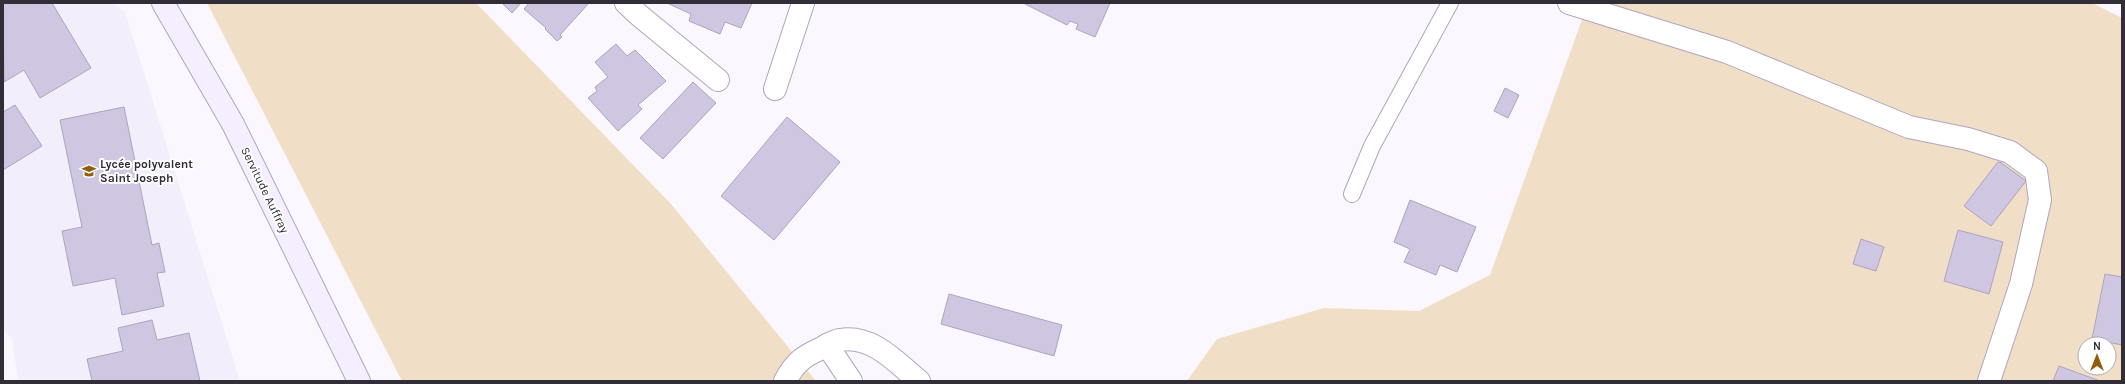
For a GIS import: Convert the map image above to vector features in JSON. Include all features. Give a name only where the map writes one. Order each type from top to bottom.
[{"type":"street","name":"Servitude Auffray","points":[[163,3],[233,124],[359,381]]},
{"type":"street","points":[[626,3],[718,80]]},
{"type":"street","points":[[775,90],[803,3]]},
{"type":"street","points":[[1569,3],[1727,52],[1909,127],[1968,139],[2010,152],[2036,172],[2040,200],[2021,284],[1989,381]]},
{"type":"street","points":[[785,381],[794,366],[806,355],[840,340],[855,340],[875,345],[919,381]]},
{"type":"street","points":[[827,345],[851,381]]},
{"type":"lane","points":[[1352,194],[1372,146],[1450,3]]},
{"type":"shaded area","name":"Lycée polyvalent Saint Joseph","points":[[3,3],[113,3],[125,12],[240,381],[18,381],[12,339],[3,330]]},
{"type":"shaded area","points":[[207,3],[476,3],[671,204],[816,381],[402,381]]},
{"type":"shaded area","points":[[1588,3],[2092,3],[2122,18],[2122,381],[1187,381],[1217,339],[1324,308],[1419,311],[1490,275]]},
{"type":"building","points":[[3,3],[52,3],[91,68],[40,98],[24,70],[4,82]]},
{"type":"building","points":[[502,3],[521,3],[512,13]]},
{"type":"building","points":[[529,3],[589,3],[560,35],[562,37],[557,41],[545,29],[546,28],[524,9]]},
{"type":"building","points":[[752,3],[741,28],[725,22],[720,34],[689,21],[691,14],[669,4]]},
{"type":"building","points":[[1023,3],[1110,3],[1095,37],[1076,29],[1078,24],[1070,21],[1067,25]]},
{"type":"building","points":[[616,44],[627,56],[635,50],[666,81],[638,105],[642,109],[618,131],[588,98],[597,91],[595,87],[608,77],[595,62]]},
{"type":"building","points":[[693,82],[716,103],[663,159],[640,138]]},
{"type":"building","points":[[1505,88],[1519,95],[1508,118],[1494,111]]},
{"type":"building","points":[[15,105],[42,146],[3,170],[3,112]]},
{"type":"building","points":[[124,107],[152,245],[159,243],[165,272],[157,273],[164,306],[122,315],[115,278],[73,286],[62,231],[82,227],[60,120]]},
{"type":"building","points":[[787,117],[840,162],[774,240],[721,196]]},
{"type":"building","points":[[2000,162],[2026,181],[1991,226],[1964,206],[1997,163]]},
{"type":"building","points":[[1410,200],[1476,227],[1457,272],[1440,265],[1436,275],[1404,262],[1410,249],[1394,242]]},
{"type":"building","points":[[1958,230],[2003,242],[1989,294],[1944,281]]},
{"type":"building","points":[[1861,239],[1884,247],[1876,271],[1853,264]]},
{"type":"building","points":[[2105,274],[2122,277],[2122,345],[2117,344],[2117,336],[2093,336]]},
{"type":"building","points":[[949,294],[1062,325],[1054,356],[941,324]]},
{"type":"building","points":[[152,320],[157,340],[189,333],[200,381],[92,381],[87,359],[123,351],[118,328]]},
{"type":"building","points":[[2059,366],[2077,373],[2077,376],[2086,376],[2100,381],[2053,381]]},
{"type":"place","name":"Lycée polyvalent Saint Joseph","points":[[89,171]]}]
